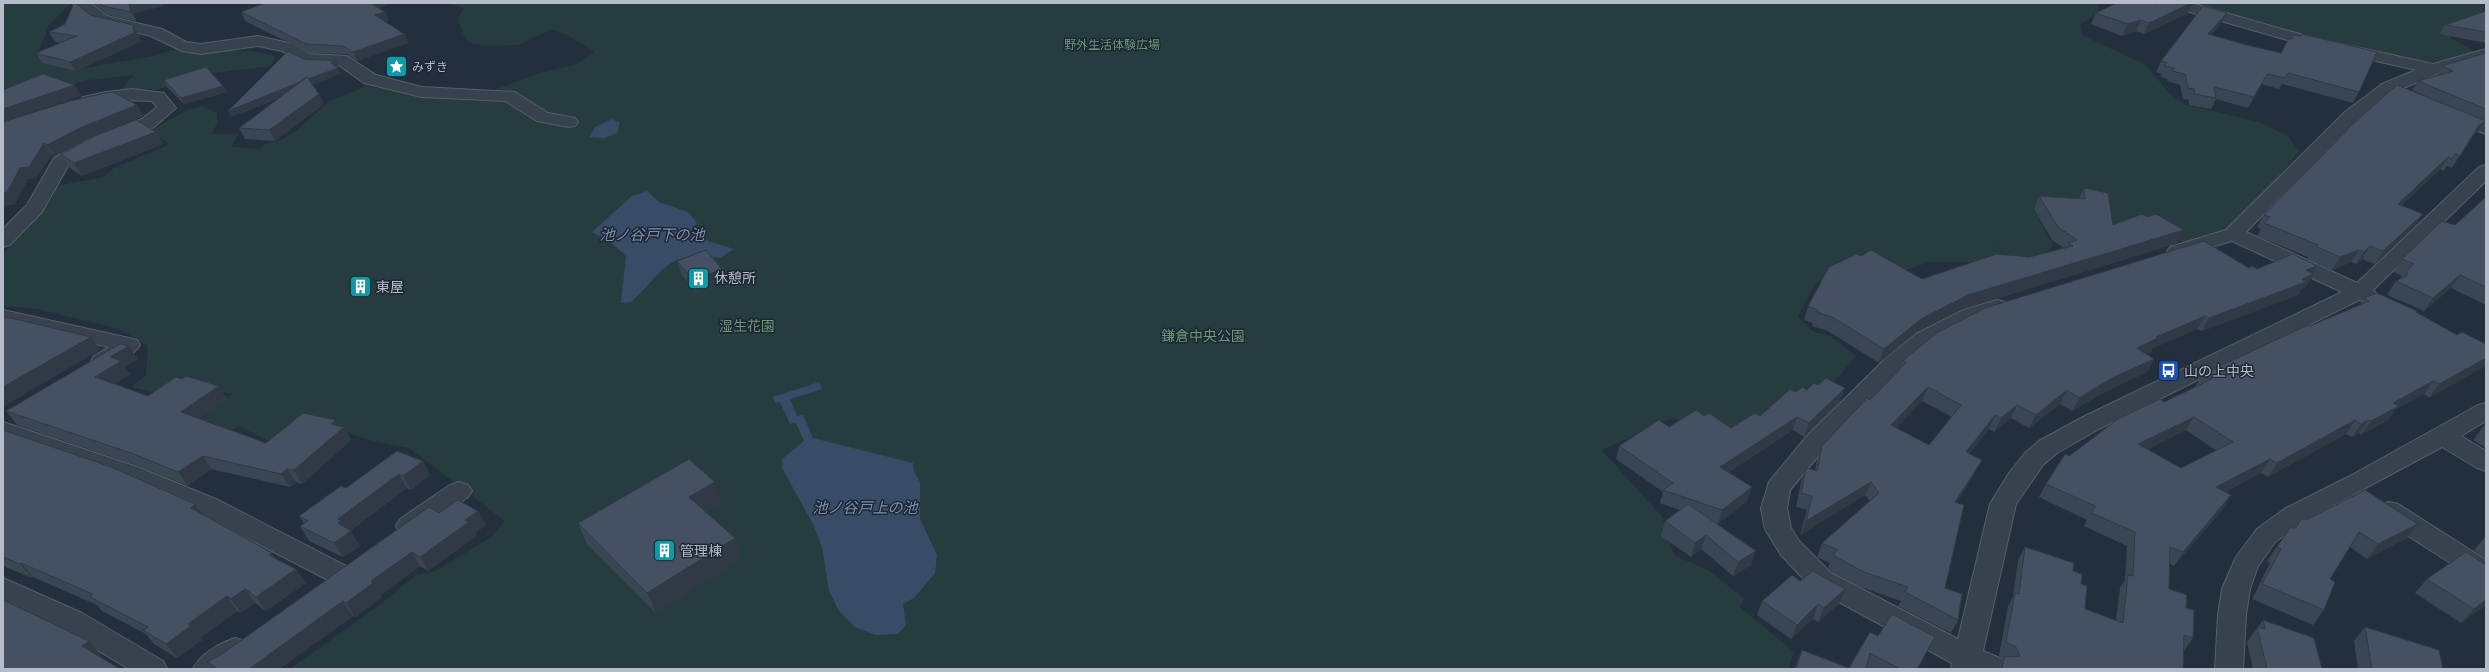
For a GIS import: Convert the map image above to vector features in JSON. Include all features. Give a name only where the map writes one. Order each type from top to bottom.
[{"type":"street","points":[[80,3],[102,20],[156,32],[182,46],[201,49],[258,41],[287,47],[307,59],[341,59],[370,79],[422,92],[509,96],[543,117],[569,122]]},
{"type":"street","points":[[2132,3],[2150,9],[2168,4],[2188,7],[2307,40],[2433,69]]},
{"type":"street","points":[[2160,256],[2233,234],[2351,116],[2388,88],[2433,69],[2486,54]]},
{"type":"street","points":[[2388,88],[2409,97]]},
{"type":"street","points":[[3,240],[35,208],[61,162],[96,143],[148,123],[167,108],[158,97],[140,93],[106,96],[73,105]]},
{"type":"street","points":[[2437,109],[2486,129]]},
{"type":"street","points":[[1966,663],[2003,504],[2018,479],[2034,459],[2048,447],[2091,423],[2359,292],[2486,171]]},
{"type":"street","points":[[2233,234],[2387,305]]},
{"type":"street","points":[[1997,669],[1966,663],[1821,580],[1790,548],[1778,529],[1774,508],[1778,488],[1815,443],[1893,364],[1924,339],[1971,316],[2016,301]]},
{"type":"street","points":[[3,317],[128,345],[82,373]]},
{"type":"street","points":[[2229,669],[2233,606],[2237,583],[2245,563],[2258,544],[2292,515],[2351,487],[2486,411]]},
{"type":"street","points":[[7,421],[209,507],[339,575]]},
{"type":"street","points":[[2442,436],[2486,462]]},
{"type":"street","points":[[2351,487],[2486,573]]},
{"type":"street","points":[[389,540],[459,492]]},
{"type":"street","points":[[3,588],[72,621],[153,669]]},
{"type":"street","points":[[207,669],[257,633]]},
{"type":"green space","points":[[3,3],[71,3],[49,25],[37,56],[78,69],[153,56],[186,46],[258,52],[275,56],[271,66],[207,74],[155,90],[122,89],[133,75],[89,80],[3,103]]},
{"type":"green space","name":"鎌倉中央公園","points":[[447,3],[2097,3],[2101,10],[2080,25],[2082,35],[2146,65],[2170,94],[2187,105],[2259,122],[2288,136],[2299,151],[2265,194],[2226,229],[2181,243],[2144,223],[2095,236],[2048,208],[2033,208],[2053,245],[2035,262],[2014,261],[1985,236],[2014,262],[1930,262],[1896,273],[1844,266],[1815,284],[1798,316],[1812,331],[1830,336],[1856,356],[1836,380],[1791,395],[1759,416],[1721,434],[1672,418],[1602,450],[1663,518],[1674,555],[1709,571],[1744,598],[1740,607],[1794,652],[1788,669],[290,669],[378,606],[416,575],[438,570],[492,536],[505,521],[409,448],[368,440],[346,432],[276,445],[239,426],[203,443],[188,428],[233,394],[197,387],[166,395],[132,387],[146,375],[148,346],[119,329],[37,309],[3,306],[3,254],[34,223],[47,205],[56,186],[104,177],[114,168],[170,144],[150,131],[187,110],[202,106],[217,113],[217,124],[211,134],[239,134],[231,147],[259,149],[267,143],[278,141],[295,132],[328,102],[367,86],[444,99],[477,101],[494,90],[539,73],[577,64],[594,52],[567,35],[552,29],[518,45],[487,46],[473,44],[465,39],[458,19],[464,8]]},
{"type":"green space","points":[[2186,3],[2479,3],[2485,7],[2475,22],[2445,30],[2451,38],[2477,53],[2443,61],[2424,62],[2331,44]]},
{"type":"water","points":[[612,119],[620,123],[617,133],[605,138],[590,137],[595,127]]},
{"type":"water","name":"池ノ谷戸下の池","points":[[647,191],[659,202],[688,212],[697,223],[691,230],[695,237],[734,249],[720,258],[702,256],[688,257],[677,260],[660,272],[631,302],[621,303],[626,256],[611,242],[592,232],[632,196]]},
{"type":"water","name":"池ノ谷戸上の池","points":[[819,382],[822,389],[790,399],[797,416],[803,415],[813,438],[913,463],[914,472],[920,482],[920,519],[937,555],[935,573],[914,598],[903,604],[906,625],[898,634],[875,635],[855,627],[839,611],[829,591],[822,547],[813,524],[782,468],[782,459],[804,441],[796,423],[790,424],[780,402],[775,403],[773,397]]},
{"type":"building","points":[[74,3],[90,15],[133,25],[134,33],[70,62],[36,53],[77,36],[49,32],[65,24]]},
{"type":"building","points":[[99,3],[133,3],[129,4],[131,12],[103,6]]},
{"type":"building","points":[[265,3],[370,3],[385,12],[375,15],[404,34],[353,52],[343,46],[306,44],[241,12]]},
{"type":"building","points":[[2116,3],[2191,3],[2149,23],[2141,20],[2128,24],[2096,13]]},
{"type":"building","points":[[2203,6],[2227,13],[2208,34],[2247,45],[2281,53],[2289,38],[2292,39],[2294,35],[2301,36],[2302,34],[2377,52],[2359,92],[2288,73],[2285,78],[2267,74],[2254,97],[2214,87],[2216,98],[2195,94],[2194,89],[2188,88],[2185,74],[2172,71],[2174,68],[2165,66],[2167,63],[2161,61]]},
{"type":"building","points":[[2486,11],[2486,32],[2445,25]]},
{"type":"building","points":[[288,51],[304,59],[336,61],[331,63],[338,68],[308,79],[307,77],[300,82],[228,111]]},
{"type":"building","points":[[2486,53],[2486,109],[2418,81],[2453,71],[2442,66]]},
{"type":"building","points":[[206,67],[223,86],[181,98],[164,80]]},
{"type":"building","points":[[43,74],[75,85],[3,109],[3,90]]},
{"type":"building","points":[[307,77],[319,94],[269,130],[239,128]]},
{"type":"building","points":[[2397,85],[2486,121],[2479,125],[2460,156],[2455,154],[2452,159],[2448,157],[2398,204],[2423,214],[2383,251],[2370,246],[2364,252],[2359,250],[2340,257],[2315,246],[2318,245],[2264,223],[2270,217],[2264,215],[2355,122]]},
{"type":"building","points":[[113,92],[137,105],[82,127],[47,145],[44,143],[29,167],[20,168],[7,192],[3,193],[3,122],[70,101]]},
{"type":"building","points":[[136,120],[156,132],[74,163],[61,154],[95,136]]},
{"type":"building","points":[[2084,188],[2108,193],[2113,225],[2142,214],[2147,217],[2156,214],[2184,230],[1968,295],[1921,319],[1884,349],[1832,317],[1817,312],[1818,310],[1808,306],[1829,267],[1857,254],[1861,256],[1871,250],[1922,279],[1997,254],[2029,257],[2073,246],[2068,243],[2077,240],[2058,227],[2039,196],[2085,199]]},
{"type":"building","points":[[2486,197],[2486,287],[2460,275],[2433,298],[2396,281],[2408,275],[2406,271],[2414,264],[2402,259],[2442,221],[2455,225]]},
{"type":"building","points":[[2204,241],[2249,268],[2252,266],[2257,269],[2293,254],[2317,266],[2306,270],[2314,274],[2302,279],[2306,282],[2209,318],[2205,316],[2156,337],[2158,338],[2137,348],[2154,359],[2114,377],[2079,398],[2067,390],[2036,415],[2017,405],[2001,418],[1995,415],[1966,452],[1982,460],[1955,502],[1964,505],[1945,588],[1962,594],[1958,620],[1905,592],[1908,587],[1864,572],[1838,558],[1833,554],[1838,550],[1822,543],[1879,493],[1871,482],[1806,521],[1812,496],[1801,493],[1806,468],[1817,471],[1822,446],[1867,398],[1870,400],[1906,363],[1903,361],[1938,332],[1985,308]],"holes":[[[1928,387],[1961,405],[1929,445],[1891,425]]]},
{"type":"building","points":[[706,250],[722,269],[693,280],[677,261]]},
{"type":"building","points":[[2377,293],[2417,311],[2416,312],[2457,335],[2462,332],[2486,344],[2486,358],[2439,384],[2433,381],[2393,403],[2399,406],[2371,421],[2368,420],[2361,424],[2355,420],[2277,463],[2270,459],[2216,487],[2231,495],[2183,552],[2170,547],[2169,589],[2187,595],[2186,608],[2194,610],[2193,638],[2184,635],[2183,669],[2002,669],[2004,657],[2020,656],[2016,647],[2006,642],[2015,593],[2019,594],[2025,547],[2074,563],[2073,571],[2082,574],[2081,584],[2087,586],[2085,609],[2123,623],[2128,575],[2133,576],[2135,532],[2092,513],[2095,506],[2046,484],[2065,454],[2069,456],[2118,419],[2160,399],[2164,402],[2212,379],[2203,374],[2308,325],[2310,326],[2369,301],[2364,298]],"holes":[[[2194,417],[2233,442],[2181,468],[2138,444]]]},
{"type":"building","points":[[3,317],[15,319],[91,337],[3,387]]},
{"type":"building","points":[[120,344],[129,346],[110,357],[121,361],[95,377],[148,396],[176,377],[182,379],[186,376],[219,386],[181,412],[266,443],[303,413],[336,420],[331,424],[344,427],[294,470],[287,469],[281,474],[203,456],[178,472],[131,453],[6,411]]},
{"type":"building","points":[[1826,378],[1845,388],[1809,423],[1797,417],[1720,467],[1752,487],[1722,510],[1663,490],[1673,483],[1619,446],[1659,420],[1669,427],[1696,410],[1704,416],[1709,413],[1731,428],[1755,413],[1760,416],[1790,389],[1796,392],[1802,387],[1807,390],[1814,383],[1818,385]]},
{"type":"building","points":[[3,430],[111,467],[195,504],[191,508],[272,553],[269,555],[296,569],[256,597],[245,589],[231,599],[227,596],[188,624],[191,626],[166,644],[143,630],[148,627],[90,597],[93,594],[21,563],[20,564],[3,557]]},
{"type":"building","points":[[397,451],[423,461],[403,476],[399,474],[338,519],[341,521],[338,523],[351,531],[334,543],[300,526],[308,521],[299,516],[341,486],[346,488]]},
{"type":"building","name":"管理棟","points":[[689,459],[715,482],[689,497],[735,538],[647,593],[578,523]]},
{"type":"building","points":[[2365,490],[2418,524],[2378,544],[2359,532],[2330,579],[2335,582],[2324,610],[2262,584],[2281,549],[2277,547],[2290,528],[2296,528],[2302,518],[2306,520]]},
{"type":"building","points":[[458,500],[478,511],[465,520],[469,522],[420,557],[412,552],[371,581],[373,583],[346,603],[343,601],[249,669],[218,669],[207,662],[219,656],[429,507],[439,513]]},
{"type":"building","points":[[1688,504],[1756,551],[1738,562],[1706,535],[1695,543],[1665,521]]},
{"type":"building","points":[[2466,552],[2486,565],[2486,600],[2474,609],[2427,579]]},
{"type":"building","points":[[1813,571],[1845,589],[1824,608],[1818,604],[1797,625],[1762,601],[1792,575],[1800,581]]},
{"type":"building","points":[[3,600],[89,641],[82,646],[120,669],[3,669]]},
{"type":"building","points":[[1892,614],[1935,637],[1917,669],[1900,669],[1870,653],[1866,669],[1796,669],[1802,650],[1849,668],[1870,632],[1878,636]]},
{"type":"building","points":[[2263,620],[2314,638],[2322,669],[2267,669],[2257,627],[2265,629]]},
{"type":"building","points":[[2365,627],[2439,650],[2443,669],[2372,669]]},
{"type":"place","name":"みずき","points":[[396,67]]},
{"type":"place","name":"休憩所","points":[[699,278]]},
{"type":"place","name":"東屋","points":[[360,287]]},
{"type":"place","name":"山の上中央","points":[[2168,371]]},
{"type":"place","name":"管理棟","points":[[664,551]]},
{"type":"park label","name":"野外生活体験広場","points":[[1112,45]]},
{"type":"park label","name":"湿生花園","points":[[747,326]]}]
